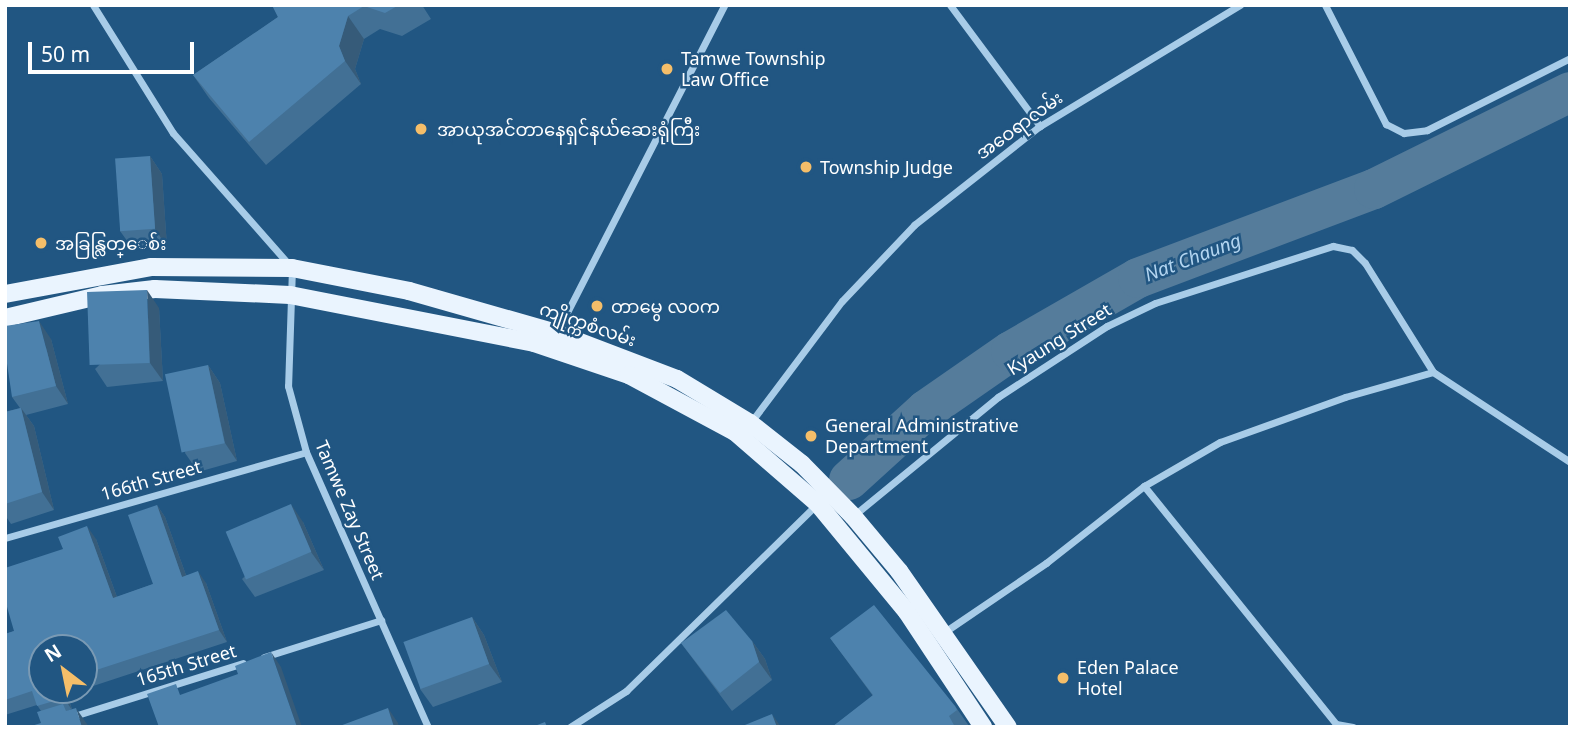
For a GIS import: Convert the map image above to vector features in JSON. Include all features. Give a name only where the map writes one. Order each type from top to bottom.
[{"type":"main road","name":"ကျိုက္ကစံလမ်း","points":[[5,293],[151,267],[292,268],[409,292],[677,379],[746,430],[824,498],[943,633],[1008,727]]},
{"type":"main road","name":"ကျိုက္ကစံလမ်း","points":[[5,318],[102,296],[155,289],[290,295],[552,340]]},
{"type":"main road","name":"ကျိုက္ကစံလမ်း","points":[[846,522],[983,727]]},
{"type":"street","points":[[93,5],[173,133],[292,268]]},
{"type":"street","points":[[552,340],[724,5]]},
{"type":"street","points":[[950,5],[1040,126]]},
{"type":"street","name":"အဝေရာလမ်း","points":[[746,430],[842,301],[914,225],[1040,126],[1240,5]]},
{"type":"street","points":[[1325,5],[1386,124],[1404,133],[1427,130],[1570,58]]},
{"type":"street","name":"Kyaung Street","points":[[846,522],[998,397],[1107,326],[1155,303],[1333,246],[1352,250],[1365,264],[1433,372]]},
{"type":"street","name":"Tamwe Zay Street","points":[[292,268],[288,386],[306,452],[428,727]]},
{"type":"street","points":[[928,644],[1046,564],[1144,486],[1220,442],[1345,397],[1433,372],[1570,462]]},
{"type":"street","name":"166th Street","points":[[5,538],[306,452]]},
{"type":"street","points":[[1144,486],[1335,726],[1353,727]]},
{"type":"street","points":[[570,727],[626,691],[824,498]]},
{"type":"street","name":"165th Street","points":[[66,719],[381,620]]},
{"type":"building","points":[[272,5],[399,5],[385,13],[364,6],[348,16],[339,46],[345,61],[249,142],[193,75],[278,17]]},
{"type":"building","points":[[150,156],[155,229],[120,231],[115,158]]},
{"type":"building","points":[[147,290],[150,363],[90,365],[87,292]]},
{"type":"building","points":[[39,321],[56,386],[12,397],[5,350],[5,326]]},
{"type":"building","points":[[208,365],[225,443],[182,452],[165,374]]},
{"type":"building","points":[[21,408],[42,492],[5,504],[5,412]]},
{"type":"building","points":[[291,504],[311,552],[246,580],[226,532]]},
{"type":"building","points":[[157,505],[182,577],[198,571],[219,630],[98,669],[98,634],[28,634],[28,692],[5,700],[5,634],[14,631],[5,600],[5,568],[63,549],[58,537],[87,526],[113,598],[153,584],[128,515]]},
{"type":"building","points":[[874,605],[955,706],[957,710],[949,716],[955,727],[832,727],[873,695],[830,638]]},
{"type":"building","points":[[726,610],[752,641],[759,662],[720,693],[681,643]]},
{"type":"building","points":[[472,617],[489,664],[421,689],[403,642]]},
{"type":"building","points":[[271,652],[297,727],[159,727],[147,694],[176,684],[180,695],[238,674],[235,666]]},
{"type":"building","points":[[63,704],[66,711],[76,708],[82,727],[28,727],[41,723],[37,712]]},
{"type":"building","points":[[388,708],[394,727],[337,727]]},
{"type":"building","points":[[772,714],[777,727],[740,727]]},
{"type":"building","points":[[545,722],[547,727],[532,727]]},
{"type":"waterway","name":"Nat Chaung","points":[[849,480],[926,410],[1011,351],[1138,278],[1374,189],[1570,92]]},
{"type":"place","name":"Tamwe Township Law Office","points":[[667,69]]},
{"type":"place","name":"အာယုအင်တာနေရှင်နယ်ဆေးရုံကြီး","points":[[421,129]]},
{"type":"place","name":"Township Judge","points":[[806,167]]},
{"type":"place","name":"အခြန္လြတ္ေစ်း","points":[[41,243]]},
{"type":"place","name":"တာမွေ လဝက","points":[[597,306]]},
{"type":"place","name":"General Administrative Department","points":[[811,436]]},
{"type":"place","name":"Eden Palace Hotel","points":[[1063,678]]}]
